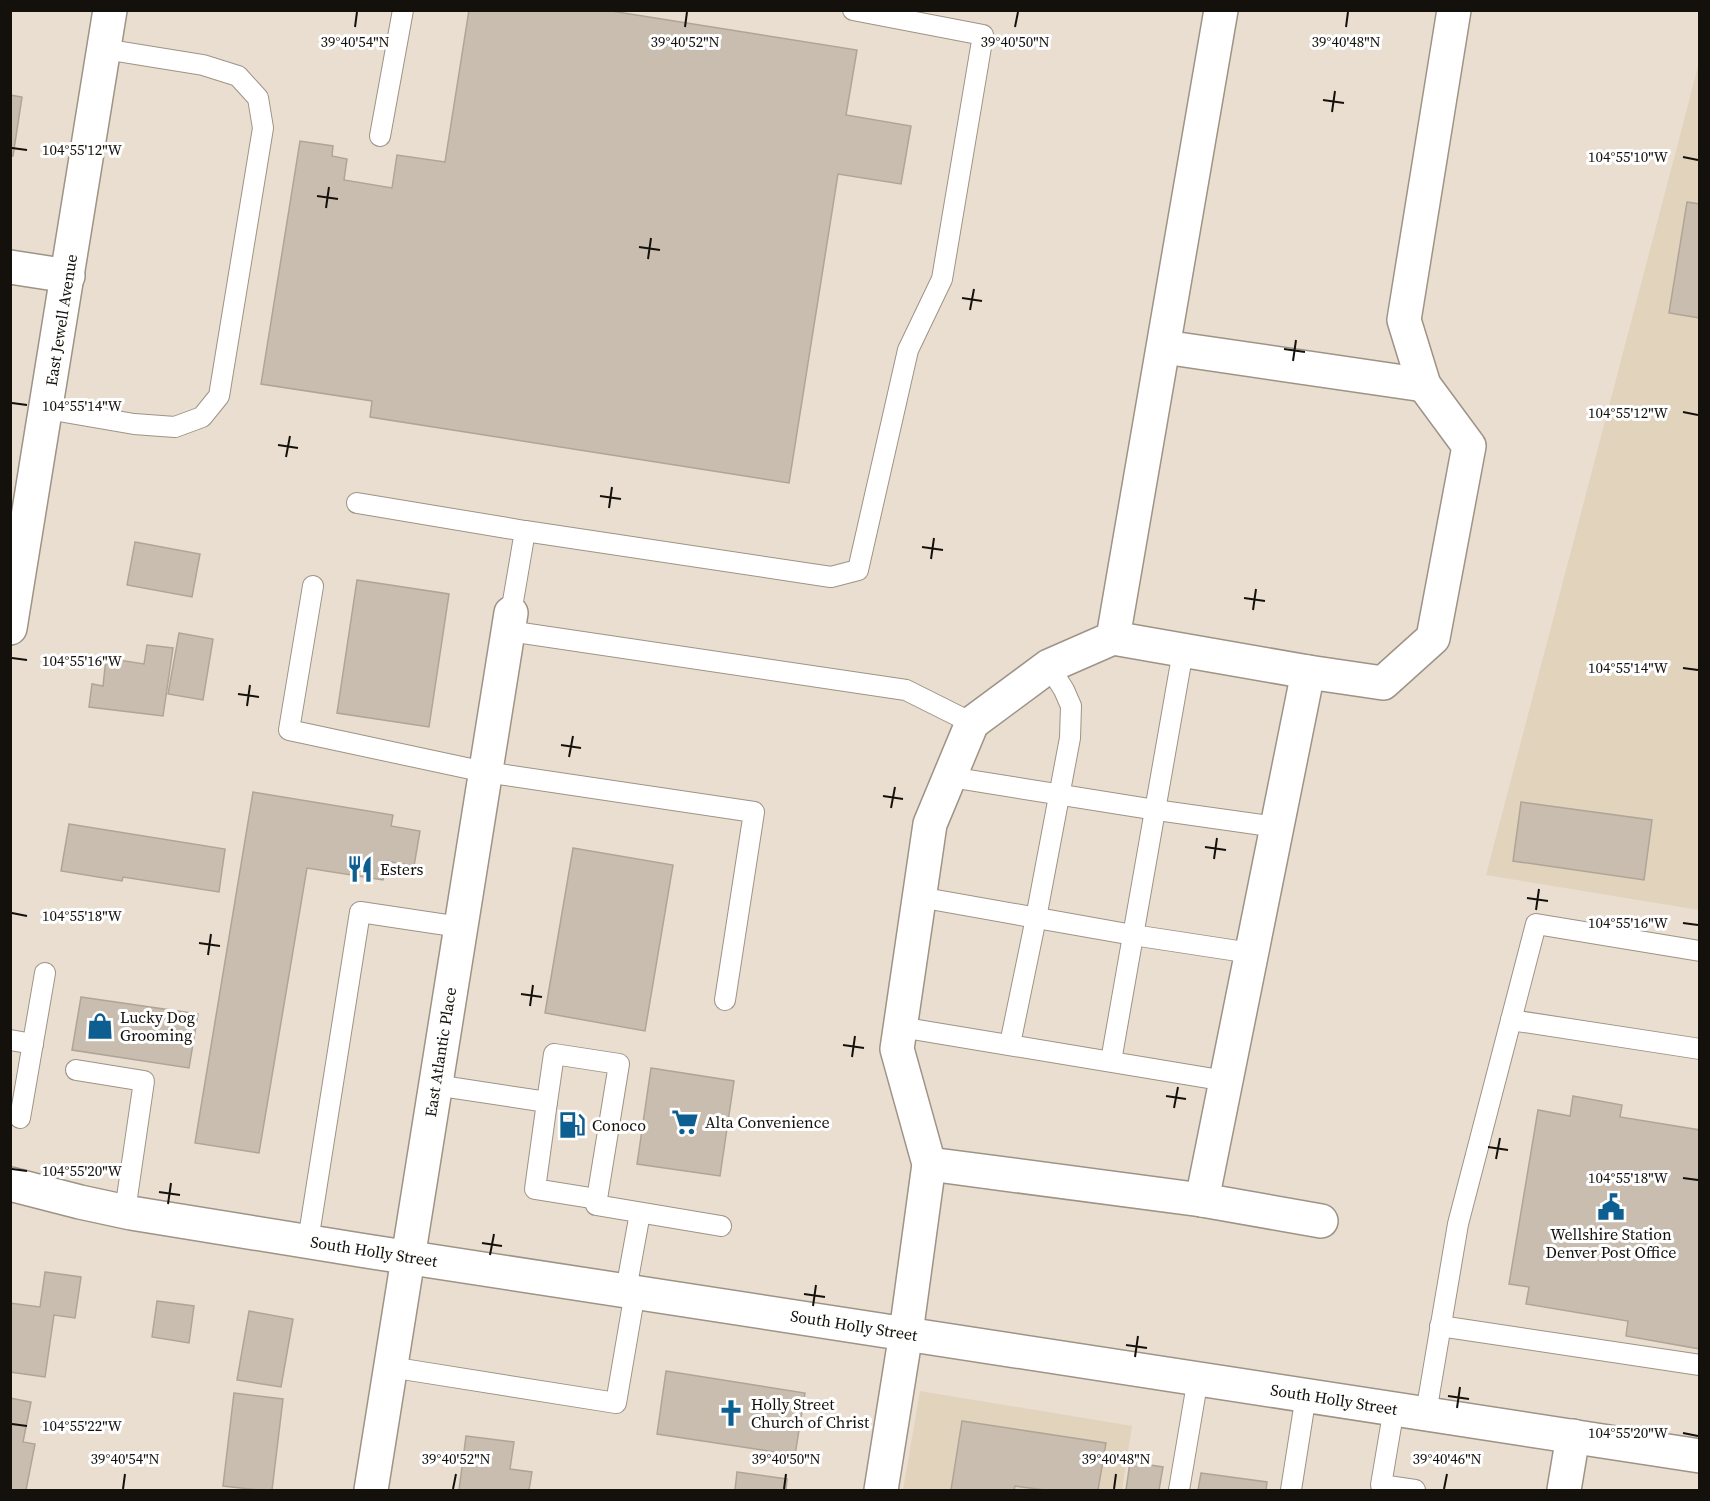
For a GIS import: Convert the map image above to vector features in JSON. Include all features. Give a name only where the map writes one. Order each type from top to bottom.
[{"type":"street","name":"East Jewell Avenue","points":[[10,628],[110,10]]},
{"type":"street","points":[[1113,638],[1221,10]]},
{"type":"street","points":[[881,1491],[929,1164],[897,1048],[930,824],[972,723],[1049,666],[1113,638],[1383,683],[1433,638],[1469,446],[1424,385],[1404,320],[1454,10]]},
{"type":"street","points":[[10,267],[68,276]]},
{"type":"street","points":[[1164,347],[1424,385]]},
{"type":"street","name":"East Atlantic Place","points":[[371,1491],[509,622]]},
{"type":"street","points":[[1202,1200],[1308,672]]},
{"type":"street","points":[[929,1164],[1202,1200],[1321,1221]]},
{"type":"street","name":"South Holly Street","points":[[10,1184],[125,1211],[407,1257],[1700,1456]]},
{"type":"street","points":[[1564,1491],[1573,1436]]},
{"type":"lane","points":[[381,136],[403,10]]},
{"type":"lane","points":[[357,503],[831,577],[858,570],[908,350],[942,279],[983,35],[853,10]]},
{"type":"lane","points":[[47,409],[134,424],[175,427],[202,417],[219,396],[263,128],[258,98],[238,76],[203,64],[104,49]]},
{"type":"lane","points":[[525,531],[509,622],[906,690],[972,723]]},
{"type":"lane","points":[[313,586],[289,730],[485,772],[754,812],[725,1000]]},
{"type":"lane","points":[[1112,1061],[1183,651]]},
{"type":"lane","points":[[1010,1044],[1070,738],[1071,706],[1049,666]]},
{"type":"lane","points":[[950,777],[1276,827]]},
{"type":"lane","points":[[919,897],[1133,935],[1251,953]]},
{"type":"lane","points":[[308,1241],[360,912],[460,927]]},
{"type":"lane","points":[[1426,1413],[1458,1224],[1536,924],[1700,951]]},
{"type":"lane","points":[[20,1118],[45,973]]},
{"type":"lane","points":[[1511,1020],[1700,1049]]},
{"type":"lane","points":[[900,1027],[1226,1081]]},
{"type":"lane","points":[[10,1040],[33,1044]]},
{"type":"lane","points":[[597,1199],[535,1189],[554,1054],[619,1064],[597,1199],[596,1205],[721,1226]]},
{"type":"lane","points":[[76,1070],[144,1081],[125,1211]]},
{"type":"lane","points":[[435,1085],[547,1102]]},
{"type":"lane","points":[[390,1367],[616,1403],[640,1213]]},
{"type":"lane","points":[[1440,1326],[1700,1365]]},
{"type":"lane","points":[[1179,1491],[1198,1378]]},
{"type":"lane","points":[[1291,1491],[1306,1395]]},
{"type":"lane","points":[[1394,1408],[1381,1485],[1415,1491]]},
{"type":"shaded area","points":[[1699,63],[1699,910],[1486,875]]},
{"type":"shaded area","points":[[920,1391],[1132,1426],[1122,1490],[903,1490]]},
{"type":"building","points":[[469,10],[605,10],[857,50],[846,115],[911,126],[901,184],[838,174],[789,483],[370,417],[372,401],[261,384],[300,141],[333,146],[332,156],[347,159],[344,180],[392,188],[397,155],[445,162]]},
{"type":"building","points":[[10,95],[22,97],[13,156],[10,156]]},
{"type":"building","points":[[1687,202],[1700,204],[1700,318],[1669,313]]},
{"type":"building","points":[[135,542],[200,554],[192,597],[127,585]]},
{"type":"building","points":[[357,580],[449,594],[429,727],[337,713]]},
{"type":"building","points":[[179,633],[213,639],[203,700],[168,694]]},
{"type":"building","points":[[147,645],[173,648],[163,716],[89,707],[92,684],[103,686],[106,658],[144,664]]},
{"type":"building","points":[[253,792],[393,815],[391,826],[420,831],[414,866],[387,861],[383,880],[307,868],[259,1153],[195,1143]]},
{"type":"building","points":[[1521,802],[1652,820],[1644,880],[1513,861]]},
{"type":"building","points":[[69,824],[225,849],[219,892],[123,877],[122,881],[61,871]]},
{"type":"building","points":[[573,848],[673,865],[645,1031],[545,1013]]},
{"type":"building","points":[[81,997],[198,1014],[189,1068],[72,1050]]},
{"type":"building","name":"Alta Convenience","points":[[651,1068],[734,1081],[720,1176],[637,1164]]},
{"type":"building","name":"Wellshire Station Denver Post Office","points":[[1573,1096],[1622,1105],[1620,1117],[1700,1130],[1700,1349],[1626,1336],[1628,1321],[1526,1304],[1529,1287],[1509,1284],[1538,1110],[1570,1116]]},
{"type":"building","points":[[45,1272],[81,1277],[75,1318],[54,1315],[45,1377],[10,1372],[10,1303],[40,1307]]},
{"type":"building","points":[[157,1301],[194,1306],[189,1343],[152,1337]]},
{"type":"building","points":[[249,1311],[293,1319],[281,1387],[237,1380]]},
{"type":"building","name":"Holly Street Church of Christ","points":[[666,1371],[805,1393],[795,1455],[657,1434]]},
{"type":"building","points":[[234,1393],[283,1399],[272,1490],[223,1486]]},
{"type":"building","points":[[10,1398],[31,1402],[23,1442],[35,1444],[26,1490],[10,1490]]},
{"type":"building","points":[[962,1421],[1106,1443],[1098,1490],[1045,1490],[1015,1486],[1014,1490],[951,1490]]},
{"type":"building","points":[[466,1436],[514,1442],[510,1469],[532,1472],[529,1490],[459,1490]]},
{"type":"building","points":[[1130,1462],[1163,1467],[1159,1490],[1126,1490]]},
{"type":"building","points":[[737,1472],[787,1479],[786,1490],[735,1490]]},
{"type":"building","points":[[1201,1473],[1267,1482],[1266,1490],[1198,1490]]},
{"type":"place","name":"Esters","points":[[360,869]]},
{"type":"place","name":"Lucky Dog Grooming","points":[[100,1026]]},
{"type":"place","name":"Alta Convenience","points":[[685,1122]]},
{"type":"place","name":"Conoco","points":[[572,1125]]},
{"type":"place","name":"Wellshire Station Denver Post Office","points":[[1611,1207]]},
{"type":"place","name":"Holly Street Church of Christ","points":[[731,1413]]}]
